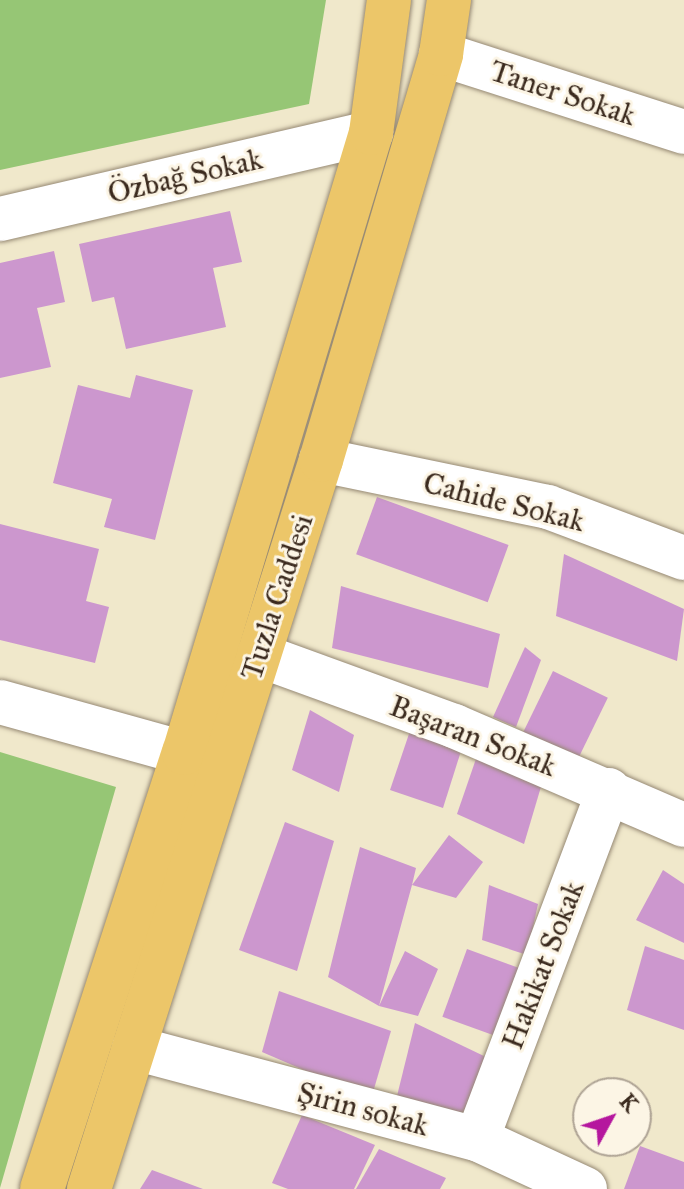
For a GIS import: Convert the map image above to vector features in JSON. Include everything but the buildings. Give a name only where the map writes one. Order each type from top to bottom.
[{"type":"main road","name":"Tuzla Caddesi","points":[[42,1189],[184,753],[371,133],[389,0]]},
{"type":"main road","name":"Tuzla Caddesi","points":[[89,1189],[321,460],[441,54],[449,0]]},
{"type":"street","name":"Taner Sokak","points":[[441,54],[684,132]]},
{"type":"street","name":"Özbağ Sokak","points":[[0,219],[371,133]]},
{"type":"street","name":"Cahide Sokak","points":[[321,460],[548,507],[684,558]]},
{"type":"street","name":"Başaran Sokak","points":[[259,655],[609,790],[684,825]]},
{"type":"street","points":[[0,702],[184,753]]},
{"type":"street","name":"Hakikat Sokak","points":[[477,1139],[609,790]]},
{"type":"street","name":"Şirin sokak","points":[[134,1048],[477,1139],[585,1189]]},
{"type":"green space","points":[[0,0],[326,0],[309,104],[0,170]]},
{"type":"green space","points":[[0,752],[116,787],[0,1188]]}]
